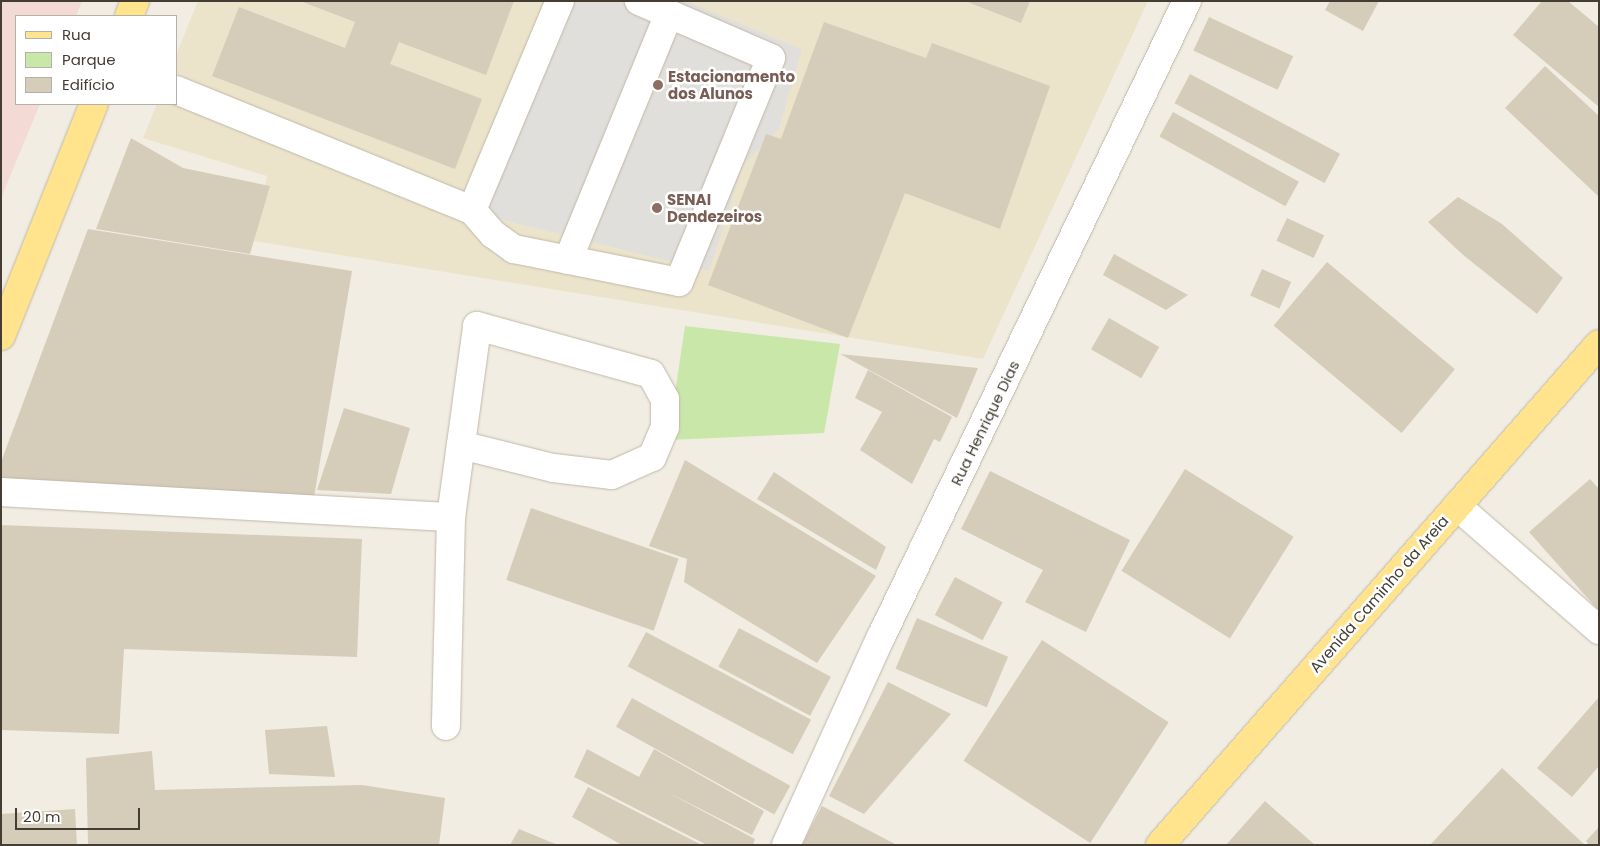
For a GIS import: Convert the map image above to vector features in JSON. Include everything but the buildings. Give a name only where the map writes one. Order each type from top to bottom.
[{"type":"main road","points":[[129,15],[135,1]]},
{"type":"main road","points":[[1,336],[94,105]]},
{"type":"main road","name":"Avenida Caminho da Areia","points":[[1160,845],[1599,344]]},
{"type":"street","points":[[472,210],[560,1]]},
{"type":"street","points":[[178,91],[472,210],[493,234],[514,249],[679,282],[771,58],[640,1]]},
{"type":"street","name":"Rua Henrique Dias","points":[[786,845],[880,637],[1187,1]]},
{"type":"street","points":[[568,260],[669,14]]},
{"type":"street","points":[[446,726],[451,517],[477,326],[651,374],[665,399],[665,427],[652,457],[612,475],[553,468],[461,445]]},
{"type":"street","points":[[1,492],[451,517]]},
{"type":"street","points":[[1457,506],[1599,630]]},
{"type":"shaded area","points":[[1,1],[82,1],[76,15],[15,15],[15,105],[40,105],[1,198]]},
{"type":"shaded area","name":"SENAI Dendezeiros","points":[[198,1],[1148,1],[983,359],[254,241],[267,176],[143,138],[157,105],[178,105],[178,50]]},
{"type":"shaded area","points":[[574,1],[686,1],[802,49],[779,129],[743,165],[709,271],[483,215]]},
{"type":"green space","points":[[685,326],[840,344],[824,433],[668,440]]},
{"type":"place","name":"Estacionamento dos Alunos","points":[[658,85]]},
{"type":"place","name":"SENAI Dendezeiros","points":[[657,208]]}]
